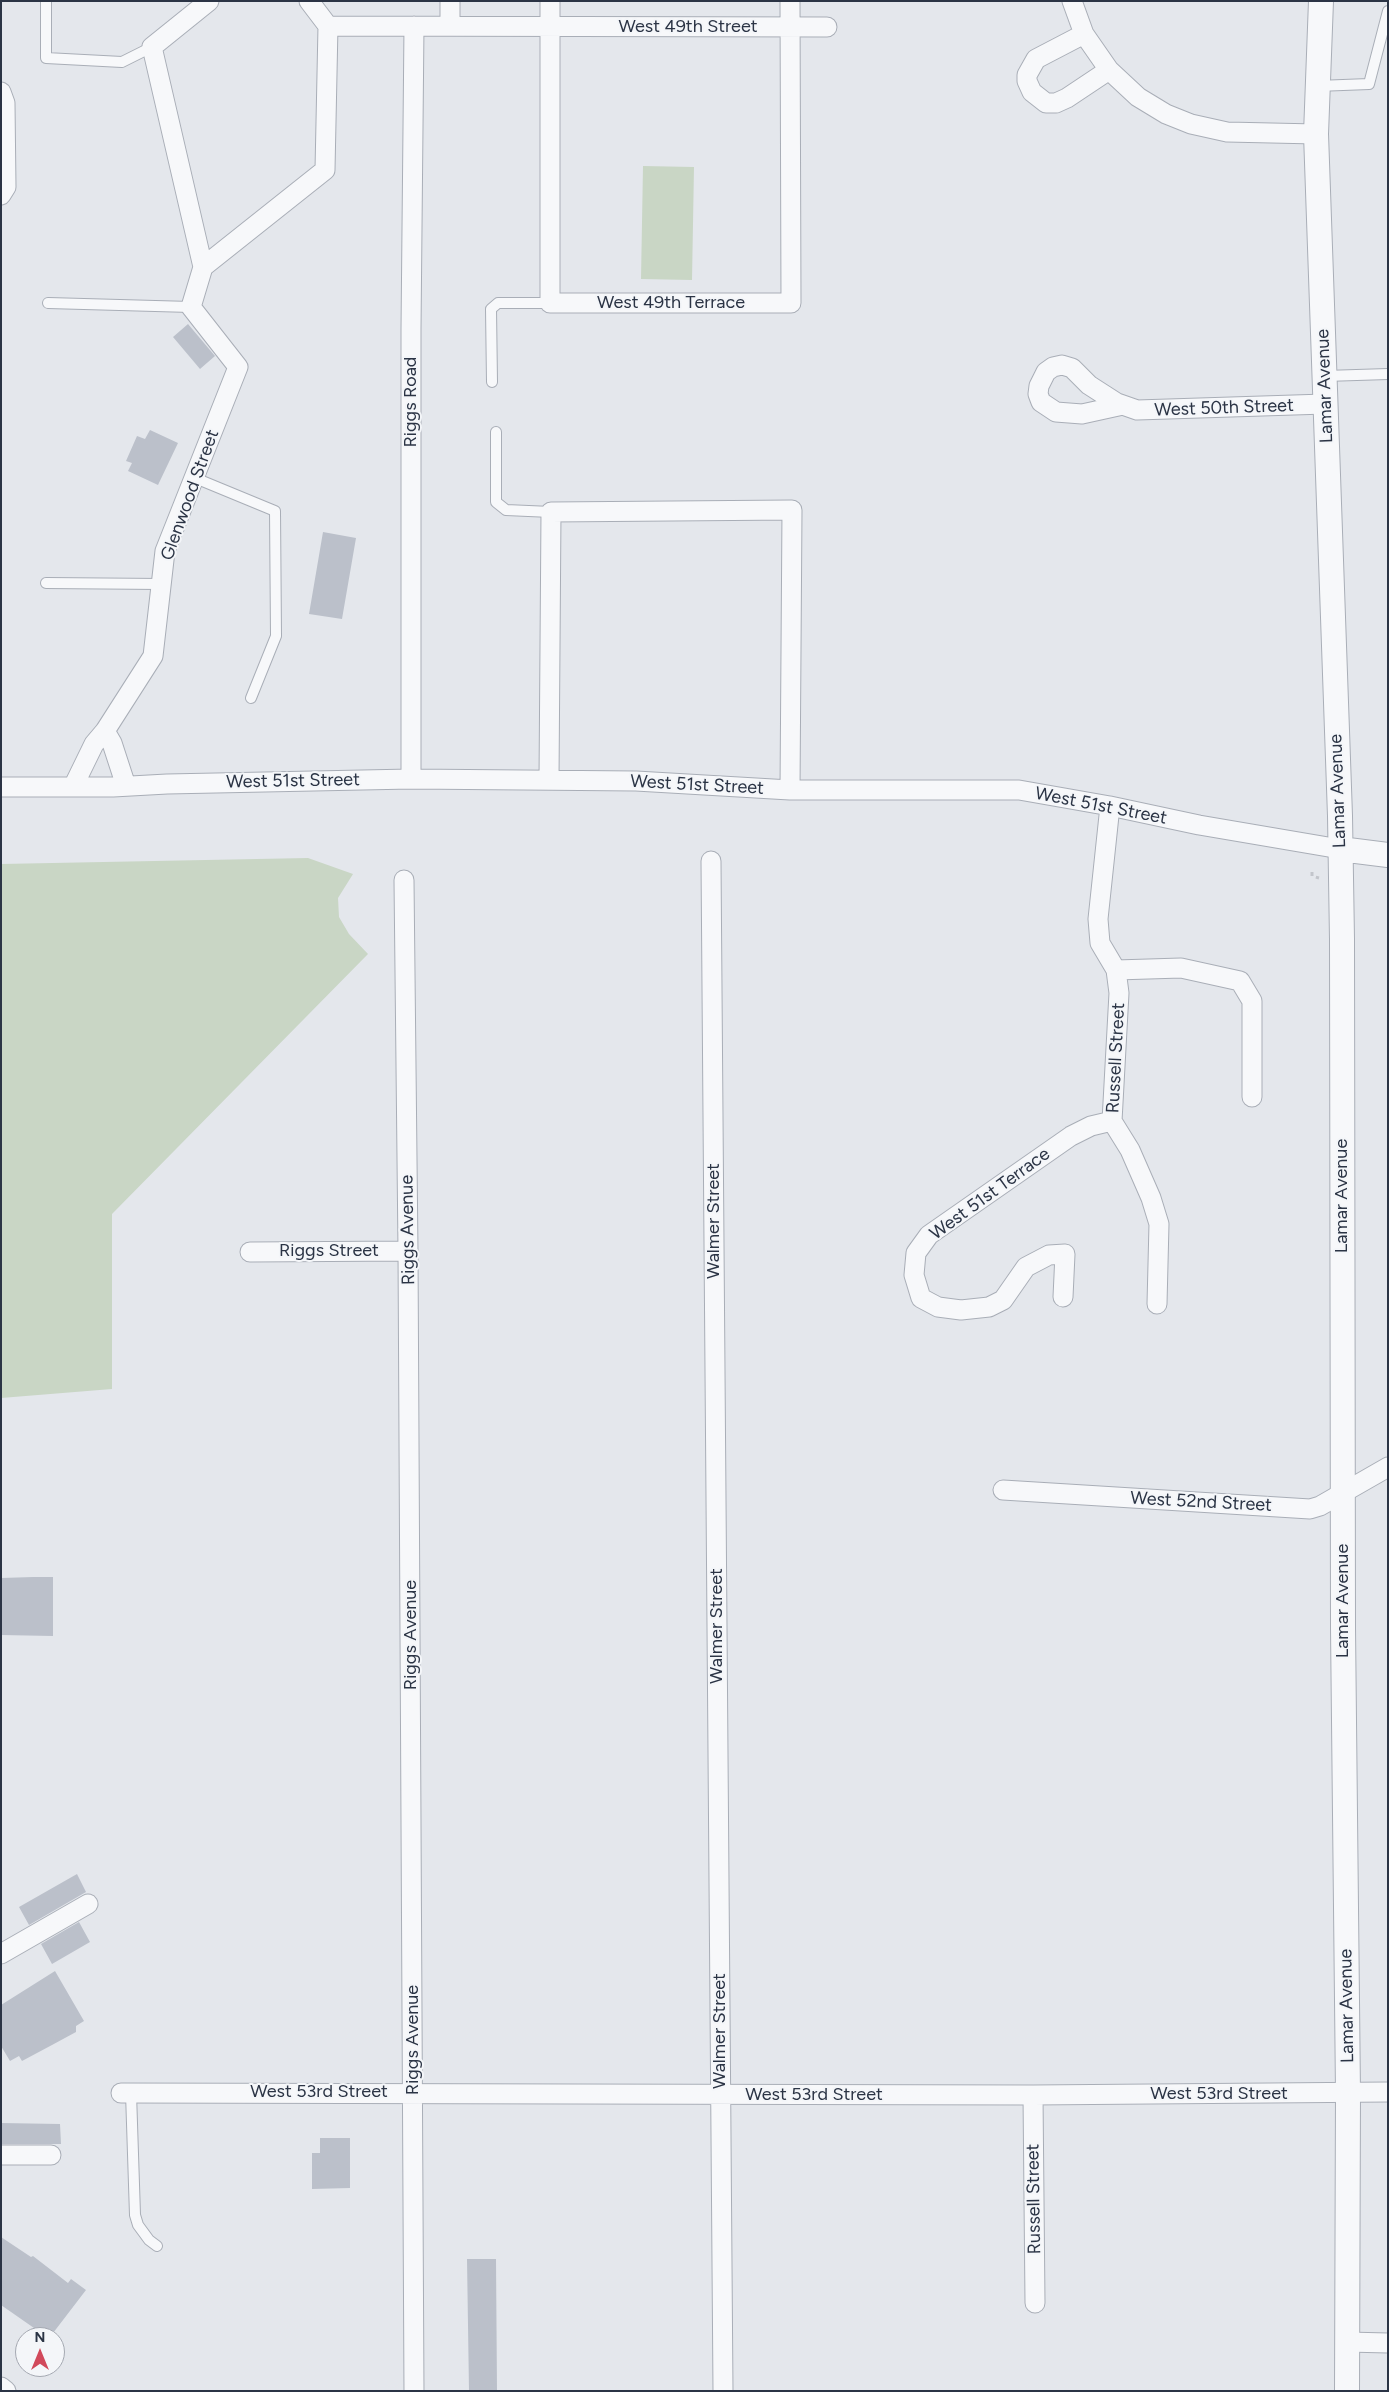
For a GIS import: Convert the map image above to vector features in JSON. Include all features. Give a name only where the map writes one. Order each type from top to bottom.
[{"type":"street","points":[[190,307],[203,266],[152,47],[209,1]]},
{"type":"street","points":[[203,266],[325,170],[328,26],[309,1]]},
{"type":"street","points":[[450,1],[450,26]]},
{"type":"street","points":[[550,1],[550,303]]},
{"type":"street","points":[[790,1],[790,27]]},
{"type":"street","points":[[1072,1],[1084,34],[1108,70],[1147,103],[1166,114],[1191,124],[1238,133],[1316,134]]},
{"type":"street","name":"Lamar Avenue","points":[[1321,1],[1316,86],[1316,134],[1340,849],[1348,2093],[1347,2342],[1345,2390]]},
{"type":"street","name":"West 49th Street","points":[[328,26],[827,27]]},
{"type":"street","name":"Riggs Road","points":[[411,779],[411,329],[414,26]]},
{"type":"street","name":"West 49th Terrace","points":[[550,303],[791,303],[790,27]]},
{"type":"street","points":[[1084,34],[1036,58],[1027,74],[1027,81],[1032,92],[1046,103],[1056,103],[1067,98],[1108,70]]},
{"type":"street","points":[[1,92],[5,103],[3,118],[6,187],[1,195]]},
{"type":"street","name":"Glenwood Street","points":[[73,787],[94,744],[106,731],[153,656],[165,551],[238,367],[190,307]]},
{"type":"street","name":"West 50th Street","points":[[1122,406],[1152,411],[1325,404]]},
{"type":"street","points":[[549,780],[551,512],[792,510],[790,790]]},
{"type":"street","points":[[106,731],[112,743],[126,786]]},
{"type":"street","name":"West 51st Street","points":[[1,787],[411,779],[651,781],[790,790],[1019,790],[1110,806],[1199,826],[1388,855]]},
{"type":"street","name":"Russell Street","points":[[1110,806],[1098,919],[1100,943],[1116,970],[1119,993],[1112,1121],[1130,1150],[1152,1198],[1159,1224],[1157,1304]]},
{"type":"street","name":"Walmer Street","points":[[711,862],[723,2391]]},
{"type":"street","name":"Riggs Avenue","points":[[404,880],[408,1251],[414,2391]]},
{"type":"street","points":[[1116,970],[1181,968],[1240,982],[1252,1002],[1252,1097]]},
{"type":"street","name":"West 51st Terrace","points":[[1064,1297],[1065,1254],[1049,1255],[1026,1267],[1003,1300],[989,1307],[961,1310],[938,1307],[921,1298],[914,1275],[916,1253],[929,1235],[1071,1136],[1091,1126],[1112,1121]]},
{"type":"street","name":"Riggs Street","points":[[250,1252],[408,1251]]},
{"type":"street","name":"West 52nd Street","points":[[1003,1490],[1310,1509],[1320,1506],[1388,1467]]},
{"type":"street","points":[[1,1954],[88,1904]]},
{"type":"street","name":"West 53rd Street","points":[[126,2093],[413,2092],[720,2095],[1033,2095],[1388,2092]]},
{"type":"street","name":"Russell Street","points":[[1033,2095],[1035,2303]]},
{"type":"street","points":[[1,2155],[51,2156]]},
{"type":"street","points":[[1347,2342],[1388,2343]]},
{"type":"street","points":[[1,2387],[6,2391]]},
{"type":"lane","points":[[46,1],[46,58],[122,62],[152,47]]},
{"type":"lane","points":[[1316,86],[1369,84],[1388,12]]},
{"type":"lane","points":[[48,302],[190,307]]},
{"type":"lane","points":[[492,382],[491,309],[498,303],[550,303]]},
{"type":"lane","points":[[1325,376],[1388,374]]},
{"type":"lane","points":[[496,432],[496,502],[506,510],[551,512]]},
{"type":"lane","points":[[195,478],[275,511],[276,636],[251,698]]},
{"type":"lane","points":[[46,583],[161,584]]},
{"type":"lane","points":[[126,2093],[135,2215],[138,2226],[149,2240],[157,2246]]},
{"type":"path","points":[[1312,872],[1312,876],[1322,879]]},
{"type":"green space","points":[[643,166],[694,167],[692,280],[641,279]]},
{"type":"green space","points":[[308,858],[353,874],[338,898],[339,917],[349,934],[368,954],[112,1214],[112,1389],[1,1398],[1,864]]},
{"type":"building","points":[[188,324],[215,356],[200,369],[173,337]]},
{"type":"building","points":[[150,430],[178,443],[158,485],[128,471],[132,463],[126,461],[137,436],[145,439]]},
{"type":"building","points":[[323,532],[356,538],[342,619],[309,614]]},
{"type":"building","points":[[53,1577],[53,1636],[1,1635],[1,1578]]},
{"type":"building","points":[[77,1874],[86,1892],[29,1925],[19,1907]]},
{"type":"building","points":[[79,1922],[90,1942],[52,1964],[41,1944]]},
{"type":"building","points":[[55,1971],[84,2021],[76,2026],[76,2032],[52,2045],[22,2061],[19,2056],[10,2061],[1,2046],[1,2005]]},
{"type":"building","points":[[1,2123],[60,2124],[61,2144],[1,2144]]},
{"type":"building","points":[[320,2138],[350,2138],[350,2188],[312,2189],[312,2153],[320,2153]]},
{"type":"building","points":[[1,2237],[31,2257],[33,2256],[68,2283],[71,2279],[86,2290],[58,2327],[33,2327],[1,2305]]},
{"type":"building","points":[[467,2259],[496,2259],[497,2391],[469,2391]]}]
